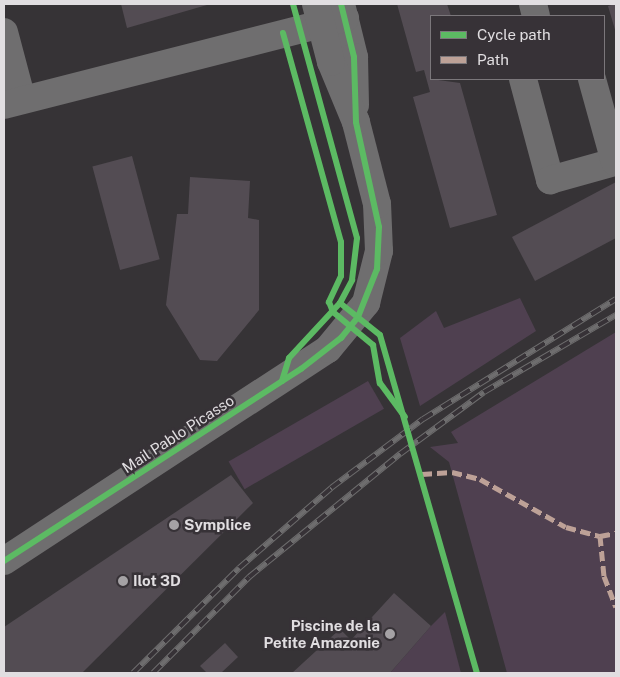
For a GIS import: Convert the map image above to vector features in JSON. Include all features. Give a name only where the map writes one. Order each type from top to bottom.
[{"type":"street","points":[[4,32],[13,103],[331,12]]},
{"type":"street","name":"Mail Pablo Picasso","points":[[4,561],[294,373],[341,338],[358,318],[377,269],[380,227],[356,122],[354,57],[331,12]]},
{"type":"street","points":[[524,80],[550,180],[615,162],[592,80]]},
{"type":"shaded area","points":[[520,298],[536,331],[420,406],[400,338],[436,311],[444,328]]},
{"type":"shaded area","points":[[616,332],[616,673],[507,673],[449,462],[430,447],[458,443],[451,432]]},
{"type":"shaded area","points":[[368,381],[384,409],[245,489],[229,462]]},
{"type":"shaded area","points":[[445,612],[461,673],[390,673],[431,626]]},
{"type":"building","points":[[121,4],[207,4],[207,5],[127,28]]},
{"type":"building","points":[[397,4],[447,4],[451,15],[430,15],[430,80],[460,83],[497,215],[450,228],[413,97],[430,92],[424,70],[416,72]]},
{"type":"building","points":[[616,4],[616,33],[608,6]]},
{"type":"building","points":[[132,156],[160,259],[120,270],[92,167]]},
{"type":"building","points":[[190,177],[250,181],[248,218],[259,220],[259,310],[217,361],[200,360],[166,305],[177,214],[188,214]]},
{"type":"building","points":[[616,182],[616,238],[535,281],[512,237]]},
{"type":"building","name":"Ilot 3D","points":[[231,475],[253,503],[82,673],[4,673],[4,627]]},
{"type":"building","name":"Piscine de la Petite Amazonie","points":[[394,593],[431,626],[390,673],[292,673],[340,629],[351,640]]},
{"type":"building","points":[[225,643],[238,657],[221,673],[207,673],[200,666]]},
{"type":"railway","points":[[133,673],[239,568],[331,488],[423,419],[616,299]]},
{"type":"railway","points":[[153,673],[249,577],[400,454],[484,392],[616,315]]},
{"type":"marked path","points":[[422,474],[452,472],[480,479],[566,527],[600,536],[616,533]]},
{"type":"marked path","points":[[600,536],[604,576],[616,607]]},
{"type":"cycle path","points":[[282,381],[289,358],[340,303],[352,280],[357,238],[293,4]]},
{"type":"cycle path","points":[[4,561],[301,369],[341,338],[358,317],[377,269],[379,227],[356,122],[354,57],[341,4]]},
{"type":"cycle path","points":[[283,33],[341,242],[341,276],[329,302],[333,312],[373,345],[380,383],[405,417]]},
{"type":"cycle path","points":[[340,303],[380,335],[477,673]]},
{"type":"place","name":"Symplice","points":[[174,525]]},
{"type":"place","name":"Ilot 3D","points":[[123,581]]},
{"type":"place","name":"Piscine de la Petite Amazonie","points":[[390,634]]}]
